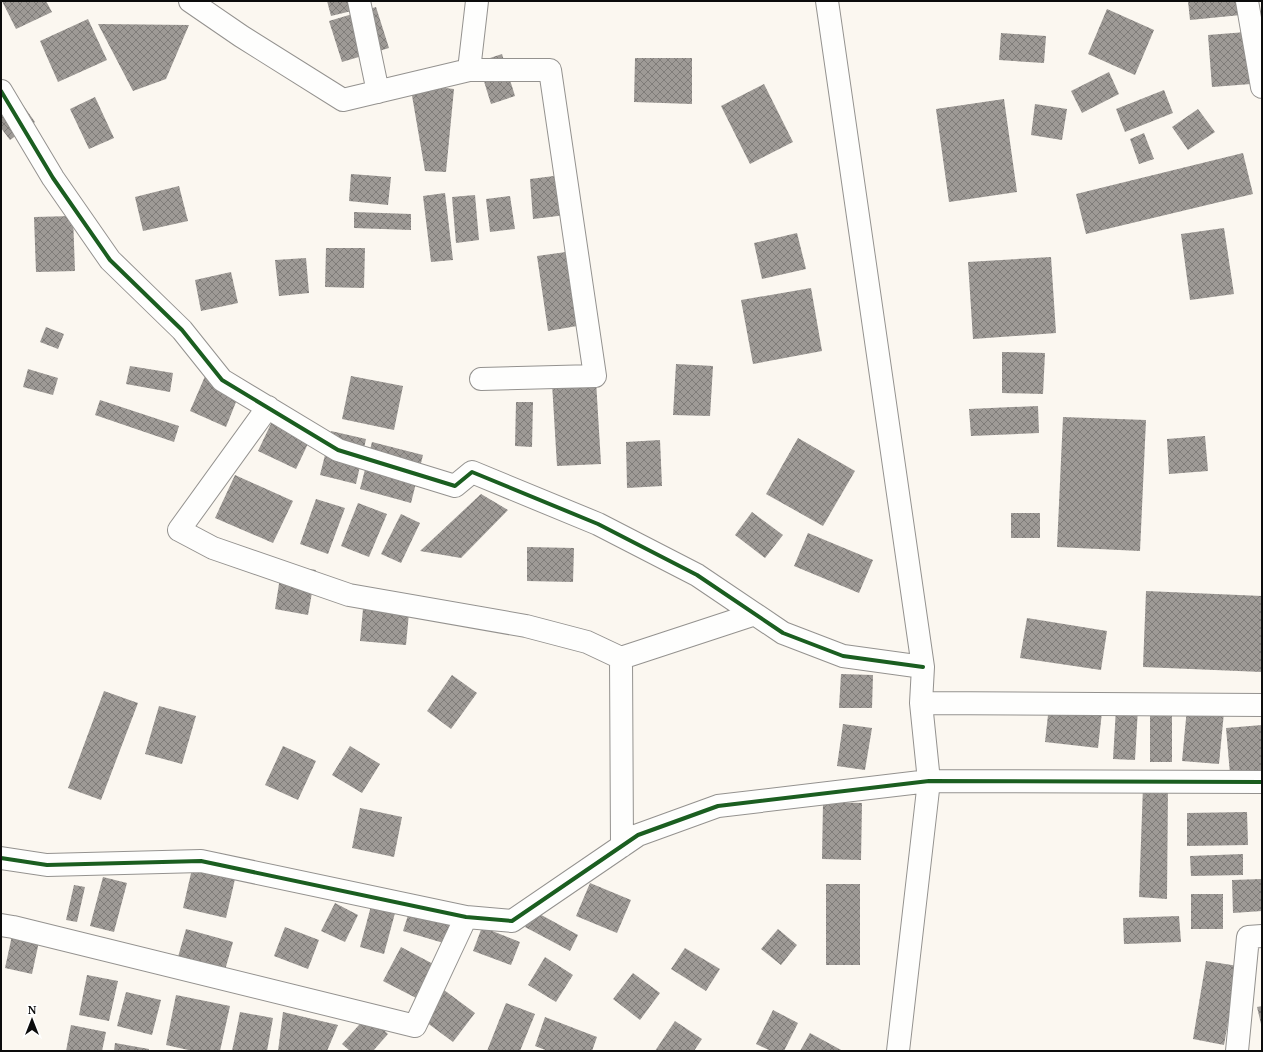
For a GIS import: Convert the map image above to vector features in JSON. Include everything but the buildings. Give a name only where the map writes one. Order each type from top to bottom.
[{"type":"street","points":[[190,1],[241,36],[343,100],[469,70],[550,70],[595,376],[482,379]]},
{"type":"street","points":[[359,1],[378,92]]},
{"type":"street","points":[[469,70],[477,1]]},
{"type":"street","points":[[827,1],[923,666],[921,703],[930,781],[898,1051]]},
{"type":"street","points":[[1248,1],[1262,87]]},
{"type":"street","points":[[1,91],[53,178],[110,260],[182,330],[222,380],[338,450],[454,486],[472,472],[598,524],[697,575],[783,633],[843,656],[923,666]]},
{"type":"street","points":[[268,407],[179,530],[213,548],[350,595],[526,626],[587,642],[621,658],[755,614]]},
{"type":"street","points":[[621,658],[622,846]]},
{"type":"street","points":[[921,703],[1262,704]]},
{"type":"street","points":[[1,858],[47,865],[201,861],[466,917],[512,921],[638,834],[718,806],[930,781],[1262,782]]},
{"type":"street","points":[[1,925],[416,1026],[466,917]]},
{"type":"street","points":[[1237,1051],[1248,937],[1262,936]]},
{"type":"cycle path","points":[[1,91],[53,178],[110,260],[182,330],[222,380],[338,450],[455,486],[472,472],[598,524],[697,575],[783,633],[843,656],[923,667]]},
{"type":"cycle path","points":[[1,858],[47,865],[201,861],[466,917],[512,921],[638,835],[718,806],[929,781],[1262,782]]}]
